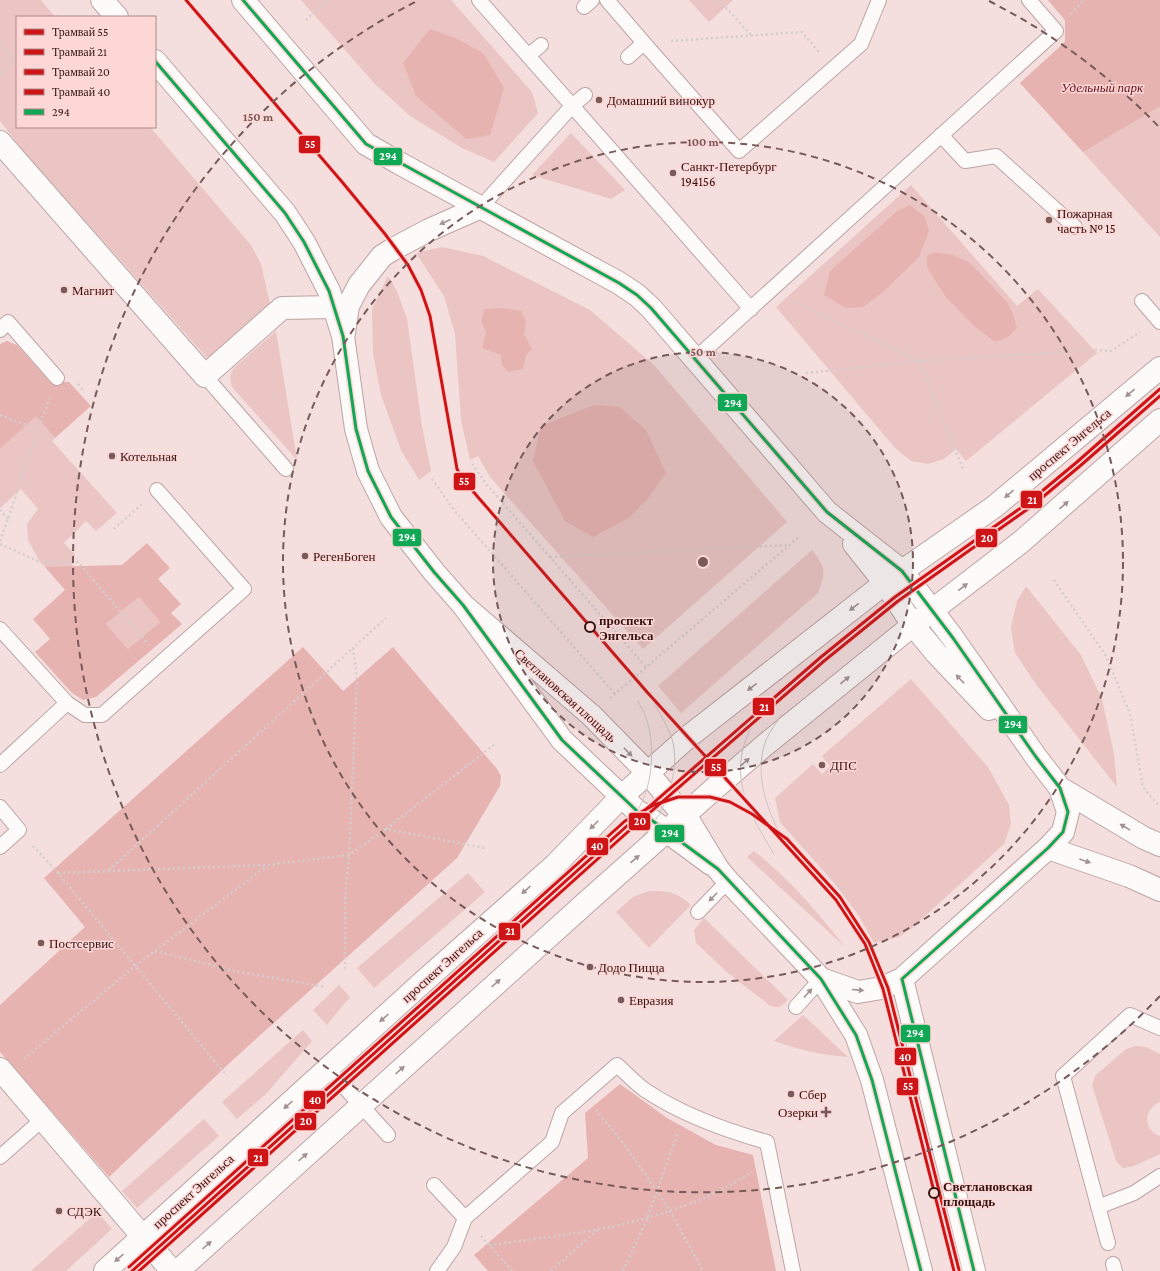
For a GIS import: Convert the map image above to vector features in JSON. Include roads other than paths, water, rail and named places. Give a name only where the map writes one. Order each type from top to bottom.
[{"type":"main road","points":[[102,0],[116,16]]},
{"type":"main road","points":[[243,0],[366,144],[619,283],[637,295],[651,308],[827,512],[893,577],[913,625],[936,654],[1036,757]]},
{"type":"main road","points":[[156,62],[285,213],[304,242],[329,291],[343,336]]},
{"type":"main road","points":[[0,142],[206,376],[282,308],[334,307]]},
{"type":"main road","points":[[343,336],[348,306],[359,285],[382,256],[429,230],[481,207]]},
{"type":"main road","name":"Светлановская площадь","points":[[343,336],[356,429],[368,471],[390,518],[463,605],[562,740],[636,811],[646,816],[723,875],[821,978],[858,992],[882,988],[902,979],[1048,848],[1063,832],[1068,812],[1060,788],[1036,757],[954,638],[932,611],[893,577]]},
{"type":"main road","name":"проспект Энгельса","points":[[105,1271],[555,864],[647,772],[688,737],[893,577],[994,508],[1160,368]]},
{"type":"main road","points":[[178,1271],[684,815],[765,745],[913,625],[1022,542],[1160,420]]},
{"type":"main road","name":"Светлановская площадь","points":[[463,605],[591,714],[647,772],[690,823],[723,875]]},
{"type":"main road","points":[[1060,788],[1144,838],[1160,845]]},
{"type":"main road","points":[[1048,848],[1129,876],[1160,890]]},
{"type":"main road","points":[[821,978],[856,1035],[866,1061],[921,1271]]},
{"type":"main road","points":[[902,979],[974,1271]]},
{"type":"main road","points":[[3,1072],[172,1271]]},
{"type":"lane","points":[[479,0],[751,308]]},
{"type":"lane","points":[[607,0],[739,151],[861,44],[878,0]]},
{"type":"lane","points":[[695,359],[1056,31],[1029,0]]},
{"type":"lane","points":[[628,57],[644,43]]},
{"type":"lane","points":[[528,56],[541,45]]},
{"type":"lane","points":[[481,207],[572,106],[585,95]]},
{"type":"lane","points":[[941,135],[965,161],[996,156],[1075,227]]},
{"type":"lane","points":[[1142,301],[1160,322]]},
{"type":"lane","points":[[0,330],[8,322],[57,378]]},
{"type":"lane","points":[[206,376],[286,469]]},
{"type":"lane","points":[[0,629],[67,703],[85,715],[102,715],[162,660],[244,589],[157,490]]},
{"type":"lane","points":[[0,765],[67,703]]},
{"type":"lane","points":[[0,807],[19,830],[0,847]]},
{"type":"lane","points":[[698,912],[723,875]]},
{"type":"lane","points":[[796,1007],[821,978]]},
{"type":"lane","points":[[1108,1243],[1063,1076],[1130,1015],[1160,1028]]},
{"type":"lane","points":[[436,1271],[454,1247],[464,1218],[552,1142],[562,1113],[617,1065],[644,1089],[685,1112],[705,1122],[734,1133],[767,1142],[793,1271]]},
{"type":"lane","points":[[328,1069],[388,1134]]},
{"type":"lane","points":[[0,1157],[43,1119]]},
{"type":"lane","points":[[1098,1207],[1134,1193],[1160,1176]]},
{"type":"lane","points":[[434,1185],[464,1218]]},
{"type":"tram line","name":"55","points":[[186,0],[343,183],[385,234],[408,265],[421,290],[430,316],[457,469],[464,481],[647,692],[836,900],[865,944],[883,989],[954,1271]]},
{"type":"tram line","name":"21","points":[[132,1271],[628,825],[821,657],[895,597],[1029,502],[1160,389]]},
{"type":"tram line","name":"20","points":[[139,1271],[631,829],[824,661],[898,601],[1032,506],[1160,396]]},
{"type":"tram line","points":[[641,838],[656,820],[668,796],[673,777],[675,757],[670,733],[647,692]]},
{"type":"tram line","points":[[628,825],[640,807],[645,795],[650,773],[652,750],[649,728],[638,701]]},
{"type":"tram line","points":[[769,703],[750,729],[742,755],[741,770],[742,785],[751,813],[774,854]]},
{"type":"tram line","points":[[782,714],[766,740],[762,753],[761,767],[764,793],[784,843]]},
{"type":"tram line","name":"40","points":[[129,1267],[625,821],[654,805],[678,797],[710,797],[730,802],[752,814],[787,839],[840,897],[869,942],[888,988],[959,1270]]},
{"type":"place","name":"Домашний винокур","points":[[599,100]]},
{"type":"place","name":"Санкт-Петербург 194156","points":[[673,173]]},
{"type":"place","name":"Пожарная часть № 15","points":[[1049,220]]},
{"type":"place","name":"Магнит","points":[[64,290]]},
{"type":"place","name":"Котельная","points":[[112,456]]},
{"type":"place","name":"РегенБоген","points":[[305,556]]},
{"type":"place","name":"проспект Энгельса","points":[[590,627]]},
{"type":"place","name":"ДПС","points":[[822,765]]},
{"type":"place","name":"Постсервис","points":[[41,943]]},
{"type":"place","name":"Додо Пицца","points":[[590,967]]},
{"type":"place","name":"Евразия","points":[[621,1000]]},
{"type":"place","name":"Сбер","points":[[791,1094]]},
{"type":"place","name":"Озерки","points":[[826,1112]]},
{"type":"place","name":"Светлановская площадь","points":[[934,1193]]},
{"type":"place","name":"СДЭК","points":[[59,1211]]},
{"type":"park label","name":"Удельный парк","points":[[1102,87]]}]
